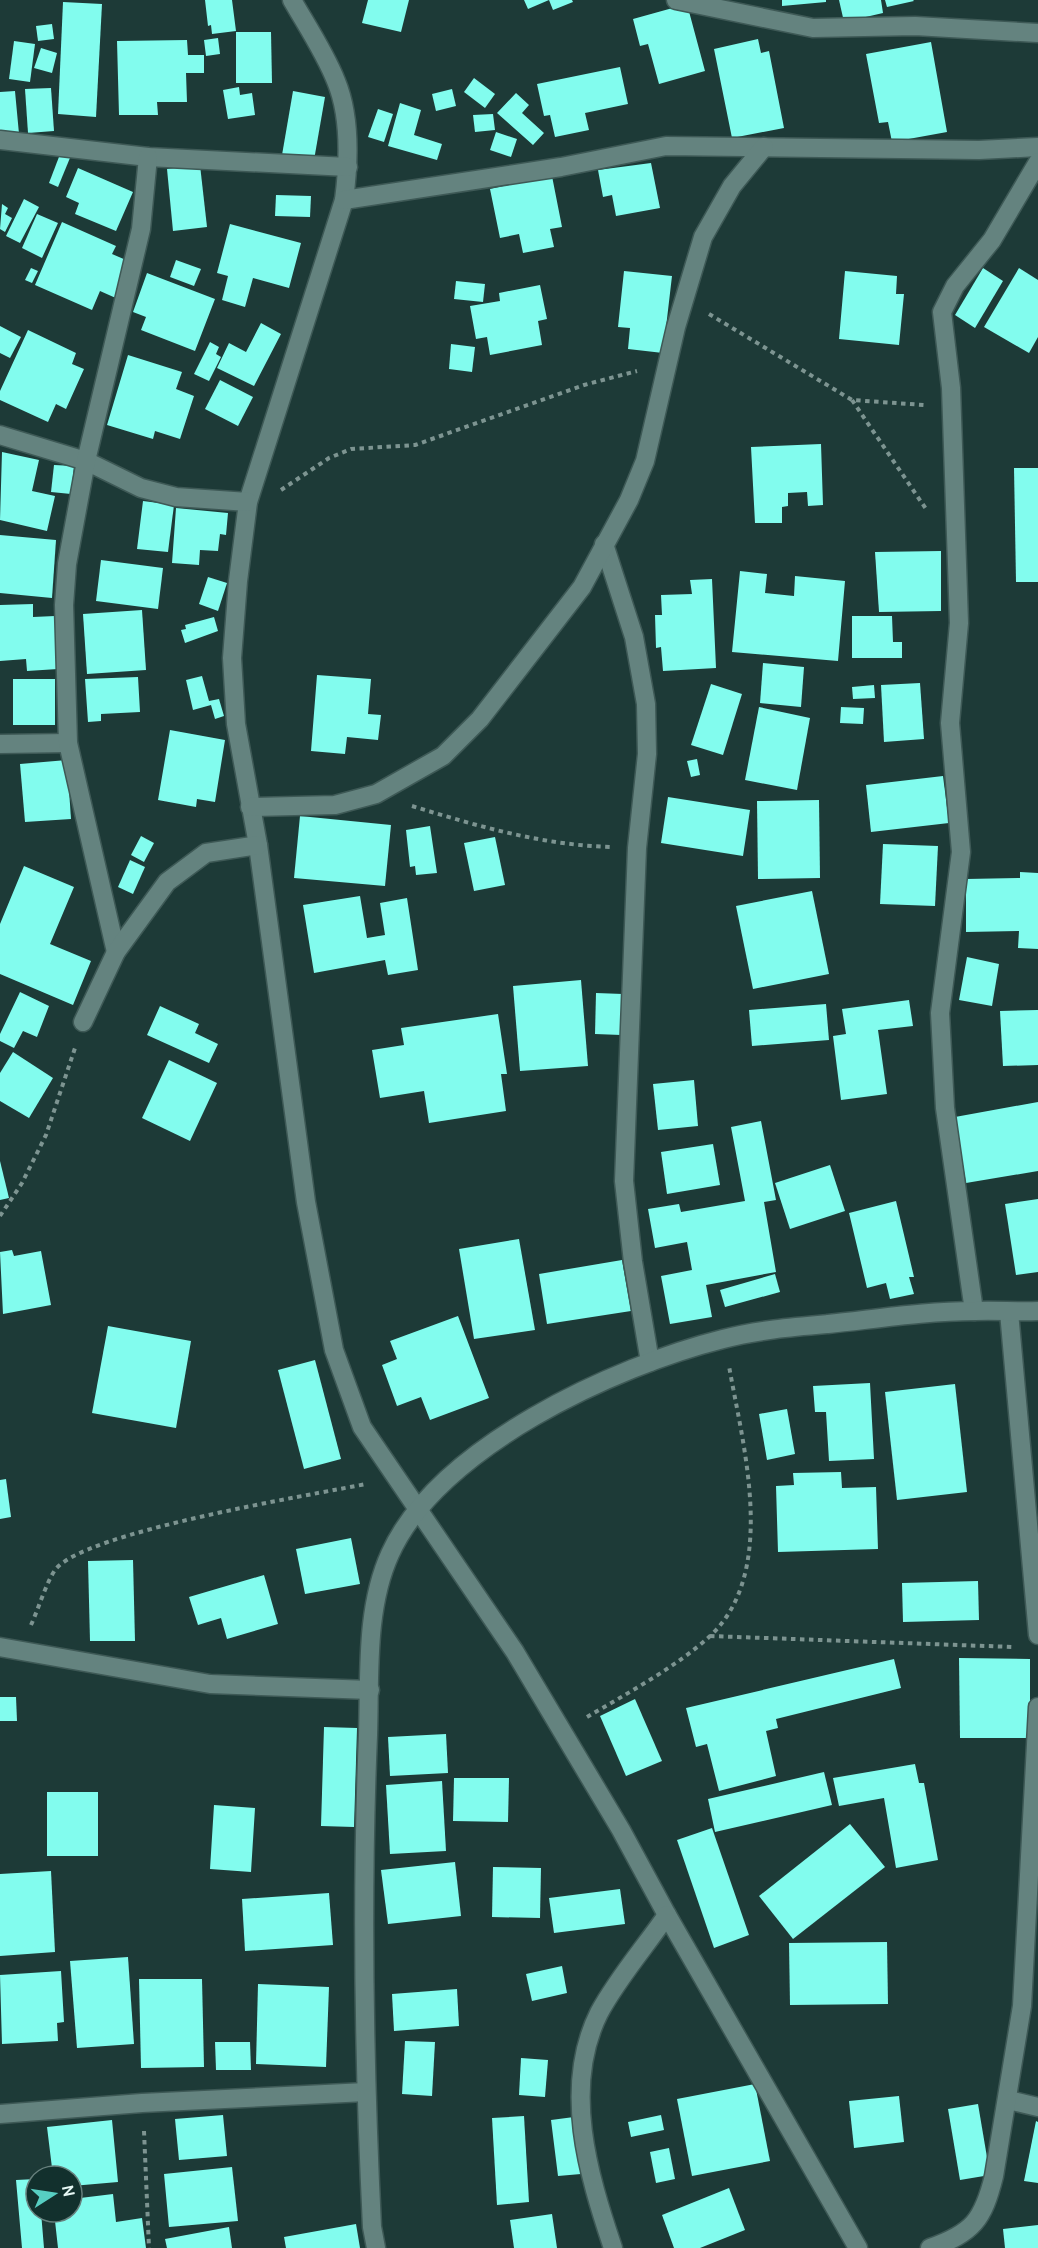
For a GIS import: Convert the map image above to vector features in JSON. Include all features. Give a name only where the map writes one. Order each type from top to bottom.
[{"type":"street","points":[[292,0],[337,82],[343,106],[348,167],[344,200],[248,507],[238,581],[232,658],[237,723],[258,845],[306,1202],[334,1350],[362,1427],[514,1652],[621,1830],[667,1915],[858,2248]]},
{"type":"street","points":[[676,0],[813,28],[915,26],[1038,33]]},
{"type":"street","points":[[0,140],[148,157],[348,167]]},
{"type":"street","points":[[344,200],[561,167],[666,146],[979,150],[1038,147]]},
{"type":"street","points":[[250,807],[334,805],[376,794],[443,756],[480,719],[582,587],[629,500],[645,461],[667,363],[702,237],[732,186],[764,147]]},
{"type":"street","points":[[116,952],[68,743],[63,647],[67,564],[86,461],[134,266],[141,229],[148,157]]},
{"type":"street","points":[[974,1311],[945,1108],[940,1013],[961,852],[950,723],[959,623],[951,408],[942,312],[955,286],[992,240],[1038,162]]},
{"type":"street","points":[[0,435],[86,461],[141,488],[164,494],[248,507]]},
{"type":"street","points":[[604,544],[634,637],[646,704],[647,753],[638,848],[624,1181],[633,1262],[651,1362]]},
{"type":"street","points":[[0,744],[68,743]]},
{"type":"street","points":[[83,1022],[116,952],[166,882],[206,853],[258,845]]},
{"type":"street","points":[[376,2248],[372,2227],[366,2092],[363,1948],[372,1619],[388,1557],[418,1510],[458,1470],[540,1411],[651,1362],[724,1339],[785,1328],[974,1311],[1038,1311]]},
{"type":"street","points":[[1009,1312],[1038,1635]]},
{"type":"street","points":[[3,1647],[210,1684],[370,1690]]},
{"type":"street","points":[[930,2248],[957,2239],[974,2226],[988,2203],[1008,2100],[1022,1996],[1038,1707]]},
{"type":"street","points":[[613,2248],[596,2196],[579,2100],[585,2048],[600,2012],[667,1915]]},
{"type":"street","points":[[0,2114],[142,2103],[366,2092]]},
{"type":"street","points":[[1008,2100],[1038,2107]]},
{"type":"path","points":[[684,298],[852,400],[928,512]]},
{"type":"path","points":[[248,507],[329,458],[351,449],[414,445],[584,385],[667,363]]},
{"type":"path","points":[[852,400],[951,408]]},
{"type":"path","points":[[376,794],[529,838],[581,846],[638,848]]},
{"type":"path","points":[[0,1216],[22,1183],[46,1135],[83,1022]]},
{"type":"path","points":[[562,1732],[643,1684],[710,1636],[739,1598],[751,1533],[747,1463],[724,1339]]},
{"type":"path","points":[[3,1647],[28,1632],[55,1570],[75,1554],[128,1535],[239,1509],[395,1479]]},
{"type":"path","points":[[710,1636],[1015,1647]]},
{"type":"path","points":[[142,2103],[149,2248]]},
{"type":"building","points":[[205,0],[232,0],[236,31],[212,34],[211,25],[208,26]]},
{"type":"building","points":[[368,0],[409,0],[401,32],[362,23]]},
{"type":"building","points":[[524,0],[549,0],[528,9]]},
{"type":"building","points":[[549,0],[572,0],[573,2],[553,10]]},
{"type":"building","points":[[782,0],[826,0],[826,2],[782,6]]},
{"type":"building","points":[[839,0],[881,0],[883,13],[844,22]]},
{"type":"building","points":[[885,0],[913,0],[914,1],[887,7]]},
{"type":"building","points":[[63,2],[102,4],[96,117],[58,114]]},
{"type":"building","points":[[687,4],[705,71],[659,84],[648,44],[640,46],[633,19]]},
{"type":"building","points":[[52,24],[54,39],[38,41],[36,26]]},
{"type":"building","points":[[236,32],[271,32],[272,83],[236,83]]},
{"type":"building","points":[[218,38],[220,54],[206,56],[204,40]]},
{"type":"building","points":[[758,39],[761,53],[769,51],[784,128],[732,138],[714,49]]},
{"type":"building","points":[[187,40],[188,55],[204,55],[204,73],[186,73],[187,102],[157,102],[158,115],[119,115],[117,41]]},
{"type":"building","points":[[14,41],[35,44],[30,82],[9,79]]},
{"type":"building","points":[[931,42],[947,132],[892,142],[888,122],[879,123],[866,54]]},
{"type":"building","points":[[41,48],[57,53],[52,73],[34,68]]},
{"type":"building","points":[[620,67],[628,104],[585,113],[589,130],[555,137],[550,115],[544,116],[537,84]]},
{"type":"building","points":[[474,78],[495,94],[485,108],[464,92]]},
{"type":"building","points":[[239,87],[240,95],[252,93],[255,115],[228,119],[223,90]]},
{"type":"building","points":[[51,88],[54,131],[28,133],[25,89]]},
{"type":"building","points":[[452,89],[456,106],[436,111],[432,94]]},
{"type":"building","points":[[15,91],[19,134],[0,135],[0,92]]},
{"type":"building","points":[[293,91],[325,97],[314,160],[282,155]]},
{"type":"building","points":[[516,93],[529,105],[522,113],[544,133],[533,145],[497,113]]},
{"type":"building","points":[[400,103],[421,110],[414,135],[442,144],[437,160],[388,146]]},
{"type":"building","points":[[378,109],[393,114],[384,142],[368,137]]},
{"type":"building","points":[[493,114],[495,130],[475,132],[473,115]]},
{"type":"building","points":[[496,132],[517,139],[511,157],[490,150]]},
{"type":"building","points":[[62,149],[72,153],[58,187],[49,183]]},
{"type":"building","points":[[651,163],[660,208],[616,216],[612,195],[603,197],[598,170]]},
{"type":"building","points":[[200,165],[207,227],[173,231],[167,169]]},
{"type":"building","points":[[78,168],[133,192],[116,231],[75,214],[79,203],[66,197]]},
{"type":"building","points":[[551,171],[562,227],[550,229],[554,247],[523,253],[519,234],[500,238],[490,189],[508,185],[507,180]]},
{"type":"building","points":[[276,195],[311,196],[310,217],[275,216]]},
{"type":"building","points":[[24,199],[39,207],[20,243],[6,236]]},
{"type":"building","points":[[2,204],[8,208],[5,214],[12,218],[5,232],[0,229]]},
{"type":"building","points":[[37,214],[58,223],[42,258],[22,248]]},
{"type":"building","points":[[62,222],[116,246],[112,254],[133,263],[118,299],[100,291],[92,310],[35,285]]},
{"type":"building","points":[[230,224],[301,243],[289,288],[253,278],[245,307],[222,300],[228,276],[217,273]]},
{"type":"building","points":[[176,260],[201,269],[194,286],[170,277]]},
{"type":"building","points":[[31,268],[38,271],[32,283],[25,280]]},
{"type":"building","points":[[983,268],[1003,281],[975,328],[955,315]]},
{"type":"building","points":[[1019,268],[1038,280],[1038,337],[1029,353],[984,327]]},
{"type":"building","points":[[624,271],[672,276],[663,353],[628,349],[630,328],[618,327]]},
{"type":"building","points":[[845,271],[897,276],[896,294],[904,294],[899,345],[839,339]]},
{"type":"building","points":[[147,273],[215,299],[195,351],[141,330],[146,317],[133,312]]},
{"type":"building","points":[[456,281],[485,284],[483,302],[454,299]]},
{"type":"building","points":[[540,285],[547,319],[538,321],[542,345],[490,355],[487,337],[476,339],[470,306],[500,301],[499,293]]},
{"type":"building","points":[[261,323],[281,334],[254,386],[217,368],[229,343],[246,352]]},
{"type":"building","points":[[0,326],[21,337],[10,358],[0,353]]},
{"type":"building","points":[[28,330],[76,353],[72,364],[84,369],[66,409],[56,404],[48,422],[0,400],[0,391]]},
{"type":"building","points":[[210,342],[219,347],[216,354],[221,357],[209,381],[194,374]]},
{"type":"building","points":[[451,344],[475,347],[472,372],[449,369]]},
{"type":"building","points":[[128,355],[182,372],[176,389],[194,396],[180,439],[155,431],[153,439],[107,425]]},
{"type":"building","points":[[220,380],[253,397],[238,426],[205,409]]},
{"type":"building","points":[[821,444],[823,505],[808,506],[807,492],[788,493],[788,506],[782,507],[782,523],[755,523],[751,447]]},
{"type":"building","points":[[2,452],[39,460],[32,491],[55,496],[47,531],[0,520]]},
{"type":"building","points":[[54,465],[74,466],[71,494],[51,492]]},
{"type":"building","points":[[1014,468],[1038,468],[1038,582],[1016,582]]},
{"type":"building","points":[[143,501],[174,505],[168,552],[137,549]]},
{"type":"building","points":[[176,508],[228,513],[226,535],[220,534],[218,551],[200,550],[199,565],[172,563]]},
{"type":"building","points":[[0,535],[56,540],[52,598],[0,593]]},
{"type":"building","points":[[941,551],[941,611],[879,612],[875,552]]},
{"type":"building","points":[[101,560],[163,568],[158,609],[96,601]]},
{"type":"building","points":[[740,571],[767,574],[765,593],[794,596],[795,576],[845,581],[838,661],[732,652]]},
{"type":"building","points":[[208,577],[227,583],[218,611],[199,604]]},
{"type":"building","points":[[712,579],[716,668],[663,671],[661,647],[656,648],[655,615],[662,615],[661,595],[692,594],[690,580]]},
{"type":"building","points":[[33,604],[33,617],[55,616],[58,669],[27,671],[26,659],[0,661],[0,605]]},
{"type":"building","points":[[142,610],[146,670],[87,674],[83,614]]},
{"type":"building","points":[[852,616],[892,616],[893,642],[902,642],[902,658],[852,658]]},
{"type":"building","points":[[214,617],[218,631],[185,643],[181,630],[186,629],[185,625]]},
{"type":"building","points":[[763,663],[804,667],[801,707],[760,703]]},
{"type":"building","points":[[317,675],[371,679],[368,714],[381,715],[378,740],[347,737],[345,754],[311,751]]},
{"type":"building","points":[[202,676],[209,701],[219,699],[224,716],[215,719],[211,705],[193,710],[186,680]]},
{"type":"building","points":[[138,677],[140,712],[101,714],[101,721],[88,722],[85,679]]},
{"type":"building","points":[[13,679],[55,679],[55,725],[13,725]]},
{"type":"building","points":[[920,683],[924,739],[884,742],[881,685]]},
{"type":"building","points":[[711,684],[742,694],[723,755],[691,745]]},
{"type":"building","points":[[874,685],[875,698],[853,699],[852,687]]},
{"type":"building","points":[[759,707],[810,718],[797,790],[745,780]]},
{"type":"building","points":[[841,707],[864,708],[863,724],[840,723]]},
{"type":"building","points":[[170,730],[225,740],[215,802],[197,799],[196,807],[158,800]]},
{"type":"building","points":[[697,759],[700,775],[691,777],[687,761]]},
{"type":"building","points":[[67,760],[71,819],[25,822],[20,764]]},
{"type":"building","points":[[943,776],[949,823],[871,832],[866,785]]},
{"type":"building","points":[[668,797],[750,810],[743,856],[661,843]]},
{"type":"building","points":[[819,800],[820,878],[758,879],[757,801]]},
{"type":"building","points":[[300,816],[391,825],[385,886],[294,878]]},
{"type":"building","points":[[430,826],[437,873],[416,875],[415,866],[410,867],[406,830]]},
{"type":"building","points":[[141,836],[154,843],[144,862],[131,855]]},
{"type":"building","points":[[495,837],[505,885],[474,891],[464,843]]},
{"type":"building","points":[[883,844],[938,846],[935,906],[880,904]]},
{"type":"building","points":[[130,860],[145,867],[133,894],[118,887]]},
{"type":"building","points":[[24,866],[74,887],[50,944],[91,961],[73,1005],[0,974],[0,924]]},
{"type":"building","points":[[1020,872],[1038,873],[1038,949],[1018,948],[1019,931],[966,932],[966,879],[1020,878]]},
{"type":"building","points":[[812,891],[829,974],[753,989],[736,906]]},
{"type":"building","points":[[360,896],[367,938],[385,935],[380,903],[407,898],[418,970],[388,975],[385,960],[314,973],[303,905]]},
{"type":"building","points":[[967,957],[999,964],[992,1006],[959,1000]]},
{"type":"building","points":[[581,980],[588,1066],[520,1071],[513,986]]},
{"type":"building","points":[[20,992],[49,1006],[37,1037],[23,1031],[14,1048],[0,1041],[0,1034]]},
{"type":"building","points":[[596,993],[623,994],[621,1035],[595,1034]]},
{"type":"building","points":[[909,1000],[913,1026],[878,1030],[887,1094],[841,1100],[833,1036],[846,1034],[842,1009]]},
{"type":"building","points":[[826,1004],[829,1040],[752,1046],[749,1010]]},
{"type":"building","points":[[160,1006],[199,1024],[195,1033],[218,1044],[209,1063],[147,1035]]},
{"type":"building","points":[[1038,1010],[1038,1065],[1003,1066],[1000,1011]]},
{"type":"building","points":[[498,1014],[507,1074],[501,1074],[506,1111],[429,1123],[424,1091],[380,1098],[372,1050],[404,1045],[401,1028]]},
{"type":"building","points":[[13,1052],[53,1078],[29,1118],[0,1101],[0,1073]]},
{"type":"building","points":[[169,1060],[217,1083],[190,1141],[142,1118]]},
{"type":"building","points":[[694,1080],[698,1126],[658,1130],[653,1084]]},
{"type":"building","points":[[1038,1102],[1038,1171],[966,1183],[955,1117]]},
{"type":"building","points":[[761,1121],[776,1200],[764,1202],[776,1272],[706,1285],[712,1317],[670,1324],[661,1276],[692,1270],[687,1242],[655,1248],[648,1209],[679,1204],[681,1212],[745,1201],[731,1127]]},
{"type":"building","points":[[713,1144],[720,1185],[667,1194],[661,1152]]},
{"type":"building","points":[[0,1161],[9,1198],[0,1200]]},
{"type":"building","points":[[830,1165],[845,1211],[790,1229],[775,1183]]},
{"type":"building","points":[[1038,1199],[1038,1272],[1016,1275],[1005,1204]]},
{"type":"building","points":[[896,1201],[914,1277],[909,1277],[914,1294],[890,1299],[886,1283],[867,1288],[849,1213]]},
{"type":"building","points":[[519,1239],[535,1330],[474,1339],[459,1249]]},
{"type":"building","points":[[12,1250],[14,1256],[41,1251],[51,1305],[3,1314],[0,1252]]},
{"type":"building","points":[[622,1260],[631,1311],[547,1324],[539,1274]]},
{"type":"building","points":[[775,1274],[780,1292],[725,1307],[720,1290]]},
{"type":"building","points":[[458,1316],[489,1398],[430,1420],[421,1397],[397,1406],[382,1365],[397,1359],[390,1341]]},
{"type":"building","points":[[108,1326],[191,1341],[176,1428],[92,1413]]},
{"type":"building","points":[[315,1360],[341,1459],[304,1469],[278,1370]]},
{"type":"building","points":[[870,1383],[874,1459],[829,1461],[826,1412],[815,1412],[813,1386]]},
{"type":"building","points":[[955,1384],[967,1492],[897,1500],[885,1392]]},
{"type":"building","points":[[787,1409],[795,1454],[767,1460],[759,1414]]},
{"type":"building","points":[[841,1472],[842,1488],[876,1487],[878,1549],[778,1552],[776,1486],[794,1485],[793,1473]]},
{"type":"building","points":[[6,1479],[11,1517],[0,1519],[0,1480]]},
{"type":"building","points":[[351,1538],[360,1584],[305,1594],[296,1549]]},
{"type":"building","points":[[133,1560],[135,1641],[90,1641],[88,1561]]},
{"type":"building","points":[[264,1575],[278,1624],[227,1639],[221,1618],[198,1625],[189,1597]]},
{"type":"building","points":[[978,1581],[979,1620],[903,1622],[902,1583]]},
{"type":"building","points":[[959,1658],[1030,1659],[1030,1738],[960,1738]]},
{"type":"building","points":[[894,1659],[901,1688],[776,1719],[778,1728],[766,1731],[776,1776],[719,1791],[707,1744],[696,1747],[686,1708]]},
{"type":"building","points":[[0,1697],[16,1697],[17,1721],[0,1721]]},
{"type":"building","points":[[635,1699],[662,1761],[626,1776],[600,1716]]},
{"type":"building","points":[[324,1727],[357,1728],[354,1827],[321,1826]]},
{"type":"building","points":[[446,1734],[448,1773],[390,1776],[388,1737]]},
{"type":"building","points":[[915,1764],[919,1783],[924,1783],[938,1860],[896,1868],[884,1798],[839,1806],[833,1778]]},
{"type":"building","points":[[824,1772],[832,1805],[715,1832],[708,1799]]},
{"type":"building","points":[[454,1778],[509,1778],[508,1822],[453,1821]]},
{"type":"building","points":[[442,1781],[446,1851],[390,1854],[386,1785]]},
{"type":"building","points":[[47,1792],[98,1792],[98,1856],[47,1856]]},
{"type":"building","points":[[214,1805],[255,1808],[251,1872],[210,1869]]},
{"type":"building","points":[[850,1824],[885,1867],[793,1939],[759,1896]]},
{"type":"building","points":[[712,1828],[749,1935],[714,1948],[677,1840]]},
{"type":"building","points":[[455,1862],[461,1916],[388,1924],[381,1870]]},
{"type":"building","points":[[493,1867],[541,1868],[540,1918],[492,1917]]},
{"type":"building","points":[[51,1871],[55,1952],[0,1956],[0,1874]]},
{"type":"building","points":[[620,1889],[625,1924],[554,1933],[549,1898]]},
{"type":"building","points":[[329,1893],[333,1945],[245,1951],[242,1899]]},
{"type":"building","points":[[887,1942],[888,2004],[790,2005],[789,1943]]},
{"type":"building","points":[[128,1957],[134,2044],[77,2048],[70,1961]]},
{"type":"building","points":[[562,1966],[567,1993],[532,2001],[526,1974]]},
{"type":"building","points":[[61,1971],[64,2022],[57,2023],[58,2041],[2,2044],[0,1975]]},
{"type":"building","points":[[139,1979],[202,1979],[204,2067],[141,2068]]},
{"type":"building","points":[[258,1984],[329,1987],[326,2067],[256,2064]]},
{"type":"building","points":[[457,1989],[459,2026],[394,2031],[392,1994]]},
{"type":"building","points":[[405,2041],[435,2042],[432,2096],[402,2094]]},
{"type":"building","points":[[215,2042],[250,2042],[251,2070],[216,2070]]},
{"type":"building","points":[[521,2058],[548,2060],[545,2097],[519,2095]]},
{"type":"building","points":[[755,2084],[770,2161],[692,2176],[677,2099]]},
{"type":"building","points":[[899,2096],[904,2142],[854,2148],[849,2101]]},
{"type":"building","points":[[978,2104],[990,2175],[960,2180],[948,2109]]},
{"type":"building","points":[[223,2115],[227,2156],[179,2160],[175,2119]]},
{"type":"building","points":[[661,2115],[664,2130],[631,2137],[628,2122]]},
{"type":"building","points":[[524,2116],[529,2202],[497,2205],[492,2118]]},
{"type":"building","points":[[574,2117],[581,2174],[558,2176],[551,2120]]},
{"type":"building","points":[[112,2120],[118,2182],[84,2185],[84,2164],[52,2164],[47,2127]]},
{"type":"building","points":[[1036,2121],[1038,2122],[1038,2183],[1024,2181]]},
{"type":"building","points":[[669,2148],[675,2179],[656,2183],[650,2152]]},
{"type":"building","points":[[232,2167],[238,2221],[169,2227],[164,2174]]},
{"type":"building","points":[[16,2180],[24,2180],[24,2224],[42,2224],[44,2248],[22,2248]]},
{"type":"building","points":[[729,2188],[745,2230],[700,2248],[674,2248],[662,2215]]},
{"type":"building","points":[[113,2194],[116,2222],[142,2218],[146,2248],[58,2248],[55,2224],[84,2224],[84,2198]]},
{"type":"building","points":[[552,2214],[557,2248],[514,2248],[510,2220]]},
{"type":"building","points":[[356,2224],[360,2248],[286,2248],[284,2237]]},
{"type":"building","points":[[1038,2225],[1038,2248],[1005,2248],[1003,2229]]},
{"type":"building","points":[[229,2227],[232,2248],[167,2248],[165,2239]]}]
